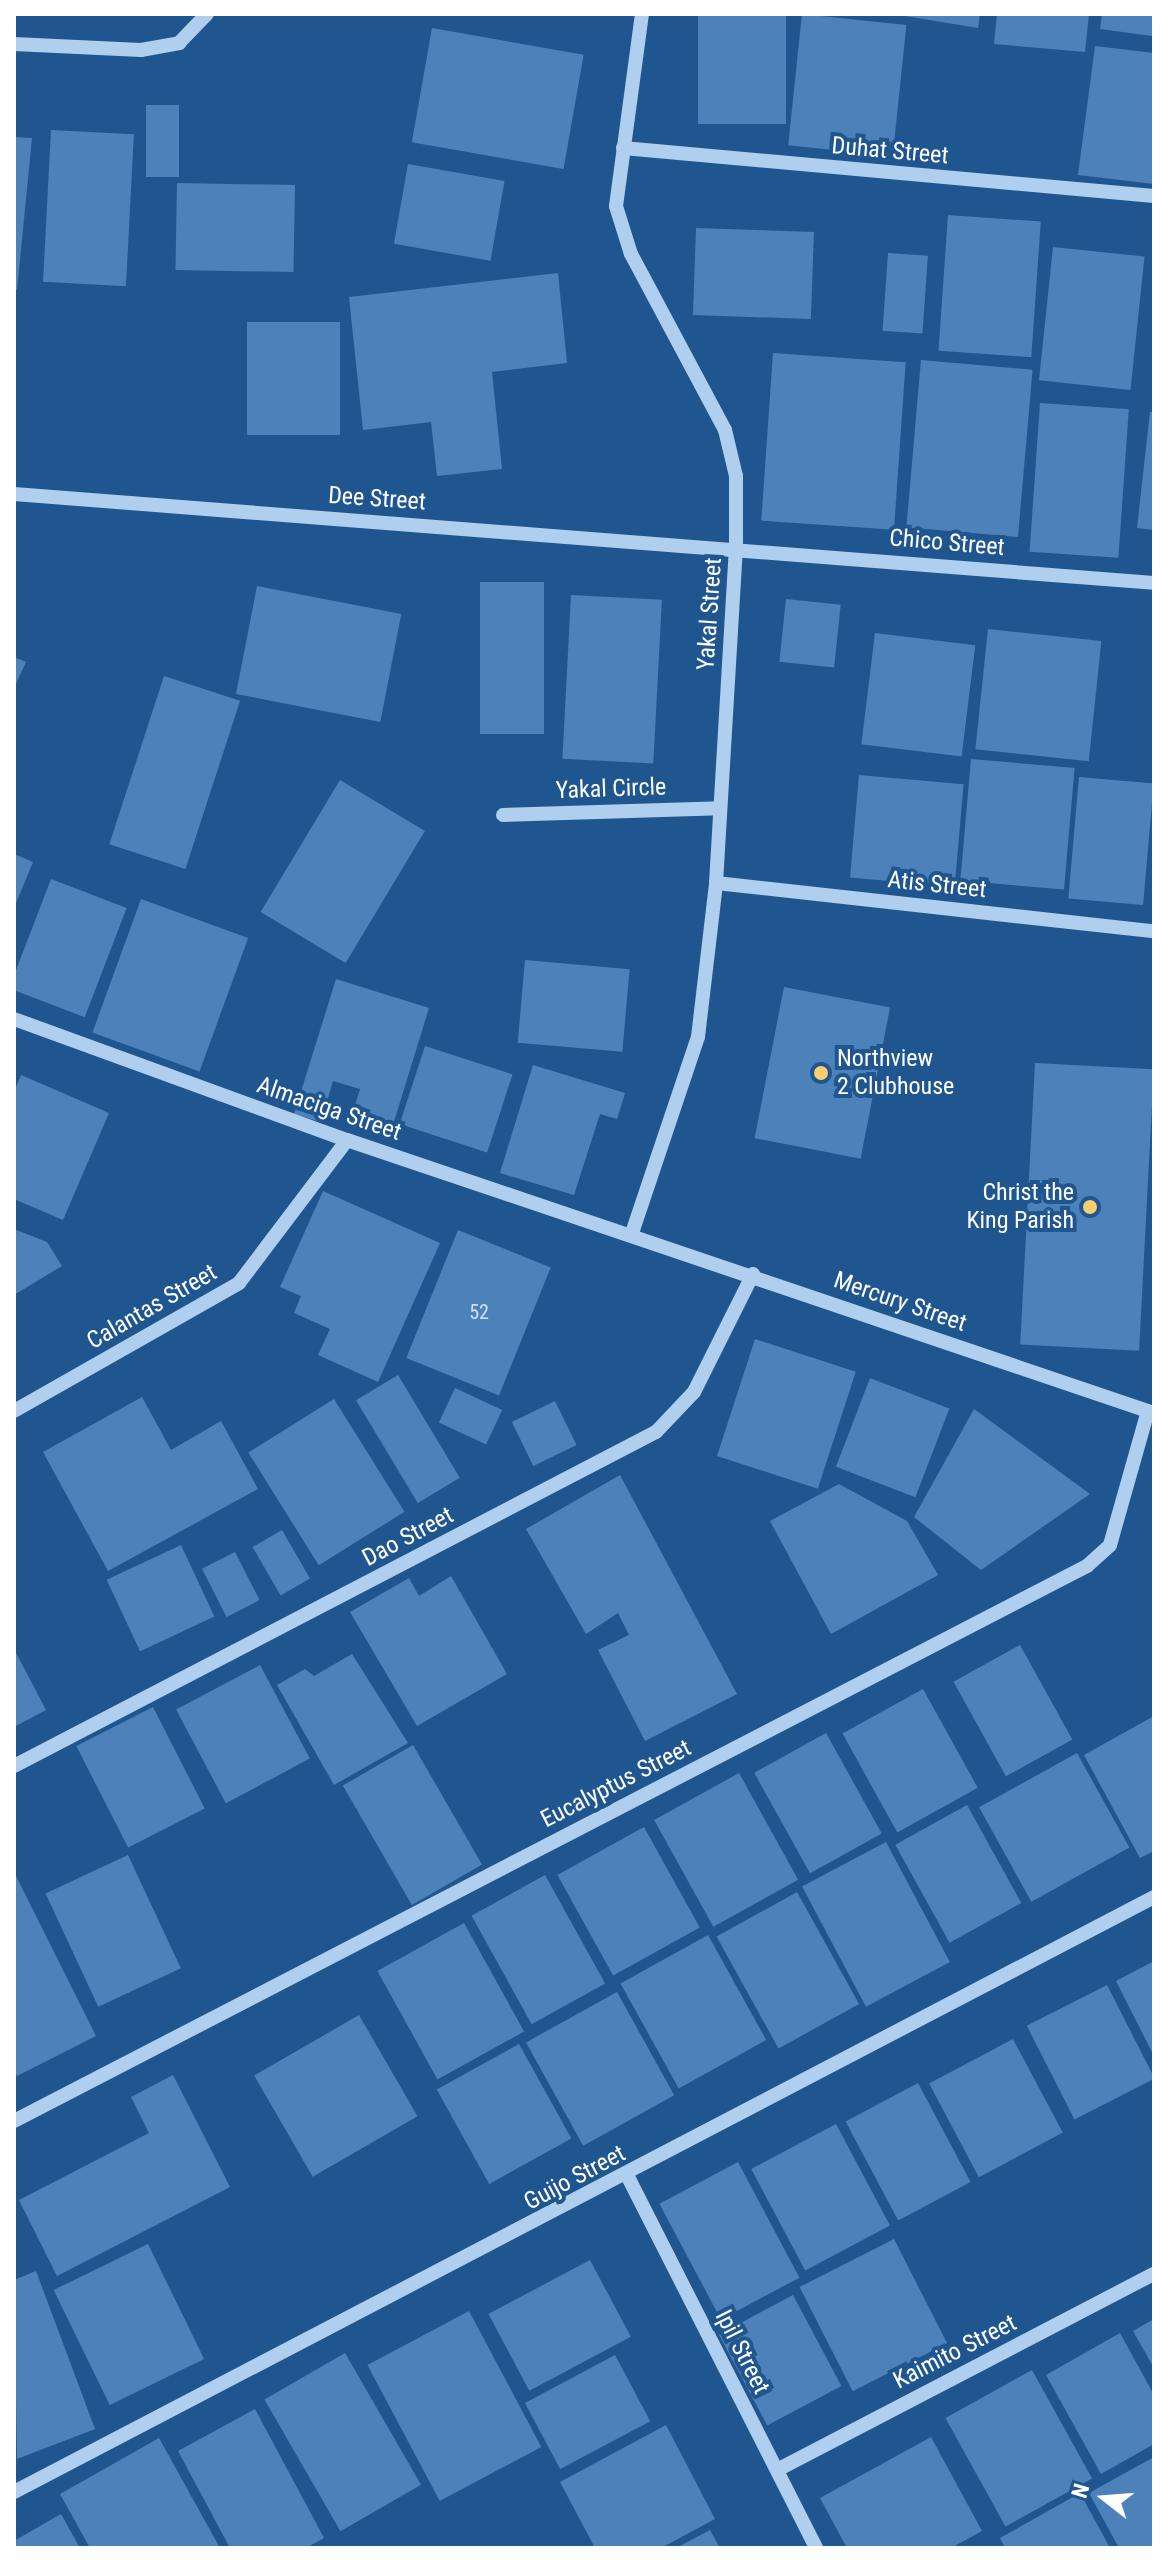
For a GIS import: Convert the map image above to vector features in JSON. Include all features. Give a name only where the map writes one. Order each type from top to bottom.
[{"type":"street","points":[[14,44],[141,50],[179,43],[207,14]]},
{"type":"street","name":"Yakal Street","points":[[632,1233],[698,1037],[716,883],[736,548],[736,476],[725,430],[631,254],[616,206],[642,14]]},
{"type":"street","name":"Duhat Street","points":[[623,148],[1154,196]]},
{"type":"street","name":"Dee Street","points":[[14,494],[736,548]]},
{"type":"street","name":"Chico Street","points":[[736,548],[1154,583]]},
{"type":"street","name":"Yakal Circle","points":[[503,815],[720,808]]},
{"type":"street","name":"Atis Street","points":[[716,883],[1154,931]]},
{"type":"street","name":"Almaciga Street","points":[[14,1019],[347,1140],[632,1233]]},
{"type":"street","name":"Calantas Street","points":[[14,1411],[239,1283],[347,1140]]},
{"type":"street","name":"Mercury Street","points":[[632,1233],[1151,1412]]},
{"type":"street","name":"Dao Street","points":[[14,1766],[656,1432],[694,1392],[753,1274]]},
{"type":"street","name":"Eucalyptus Street","points":[[14,2121],[1087,1566],[1110,1545],[1151,1412]]},
{"type":"street","name":"Guijo Street","points":[[14,2492],[627,2175],[1154,1897]]},
{"type":"street","name":"Ipil Street","points":[[627,2175],[816,2548]]},
{"type":"street","name":"Kaimito Street","points":[[777,2470],[1154,2274]]},
{"type":"building","points":[[698,14],[786,14],[786,124],[698,124]]},
{"type":"building","points":[[802,14],[906,25],[893,156],[788,145]]},
{"type":"building","points":[[893,14],[980,14],[978,28]]},
{"type":"building","points":[[997,14],[1089,14],[1085,52],[994,44]]},
{"type":"building","points":[[1102,14],[1154,14],[1152,36],[1100,29]]},
{"type":"building","points":[[432,28],[584,55],[564,169],[412,142]]},
{"type":"building","points":[[1095,46],[1154,53],[1154,184],[1078,175]]},
{"type":"building","points":[[146,105],[179,105],[179,177],[146,177]]},
{"type":"building","points":[[51,130],[134,134],[126,286],[43,282]]},
{"type":"building","points":[[14,137],[32,138],[17,290],[14,290]]},
{"type":"building","points":[[408,164],[505,181],[490,261],[394,244]]},
{"type":"building","points":[[177,183],[295,185],[293,272],[175,270]]},
{"type":"building","points":[[948,215],[1041,221],[1031,357],[939,351]]},
{"type":"building","points":[[696,228],[814,232],[811,319],[693,315]]},
{"type":"building","points":[[1053,247],[1144,257],[1130,390],[1039,380]]},
{"type":"building","points":[[888,253],[928,256],[922,334],[883,331]]},
{"type":"building","points":[[558,273],[567,363],[492,372],[502,469],[437,476],[431,422],[363,430],[349,297]]},
{"type":"building","points":[[247,322],[340,322],[340,435],[247,435]]},
{"type":"building","points":[[773,353],[906,362],[894,530],[761,521]]},
{"type":"building","points":[[921,360],[1033,370],[1018,537],[906,527]]},
{"type":"building","points":[[1040,403],[1129,409],[1118,558],[1030,552]]},
{"type":"building","points":[[1150,412],[1154,412],[1154,530],[1137,528]]},
{"type":"building","points":[[480,582],[544,582],[544,734],[480,734]]},
{"type":"building","points":[[257,586],[401,614],[380,722],[236,694]]},
{"type":"building","points":[[571,595],[662,600],[653,764],[562,759]]},
{"type":"building","points":[[786,599],[841,605],[834,667],[779,662]]},
{"type":"building","points":[[988,629],[1101,641],[1089,761],[975,749]]},
{"type":"building","points":[[875,633],[975,645],[962,756],[861,744]]},
{"type":"building","points":[[14,657],[26,662],[14,688]]},
{"type":"building","points":[[164,676],[240,701],[185,869],[109,844]]},
{"type":"building","points":[[971,759],[1075,768],[1064,890],[960,881]]},
{"type":"building","points":[[859,775],[964,784],[955,887],[850,878]]},
{"type":"building","points":[[1079,777],[1154,784],[1143,905],[1068,899]]},
{"type":"building","points":[[340,780],[425,831],[346,963],[261,912]]},
{"type":"building","points":[[14,854],[33,862],[14,908]]},
{"type":"building","points":[[51,879],[127,908],[85,1017],[14,990],[14,975]]},
{"type":"building","points":[[141,899],[248,938],[200,1071],[92,1032]]},
{"type":"building","points":[[525,960],[630,969],[622,1052],[518,1043]]},
{"type":"building","points":[[336,979],[429,1008],[393,1125],[353,1112],[360,1089],[333,1081],[321,1122],[294,1114]]},
{"type":"building","name":"Northview 2 Clubhouse","points":[[784,987],[890,1008],[861,1159],[755,1138]]},
{"type":"building","points":[[425,1046],[512,1074],[487,1152],[400,1124]]},
{"type":"building","name":"Christ the King Parish","points":[[1035,1063],[1154,1069],[1139,1351],[1020,1345]]},
{"type":"building","points":[[533,1065],[625,1093],[617,1119],[600,1114],[574,1195],[500,1173]]},
{"type":"building","points":[[21,1075],[109,1113],[63,1220],[14,1199],[14,1092]]},
{"type":"building","points":[[323,1191],[440,1243],[378,1382],[318,1355],[330,1329],[294,1313],[301,1296],[280,1287]]},
{"type":"building","points":[[14,1229],[47,1242],[62,1266],[14,1295]]},
{"type":"building","points":[[458,1230],[551,1267],[499,1395],[406,1358]]},
{"type":"building","points":[[755,1339],[856,1372],[818,1489],[717,1456]]},
{"type":"building","points":[[398,1375],[460,1478],[418,1503],[356,1400]]},
{"type":"building","points":[[870,1378],[949,1408],[915,1497],[836,1467]]},
{"type":"building","points":[[455,1388],[502,1410],[486,1444],[439,1422]]},
{"type":"building","points":[[142,1397],[171,1450],[221,1421],[258,1489],[108,1571],[43,1452]]},
{"type":"building","points":[[334,1399],[404,1512],[319,1565],[248,1453]]},
{"type":"building","points":[[555,1401],[576,1445],[533,1466],[512,1422]]},
{"type":"building","points":[[974,1409],[1090,1494],[981,1570],[914,1517]]},
{"type":"building","points":[[620,1475],[737,1694],[645,1741],[598,1650],[629,1635],[618,1613],[586,1634],[526,1529]]},
{"type":"building","points":[[839,1484],[907,1521],[938,1575],[831,1634],[770,1521]]},
{"type":"building","points":[[282,1530],[310,1578],[281,1595],[253,1547]]},
{"type":"building","points":[[181,1545],[214,1617],[140,1651],[107,1580]]},
{"type":"building","points":[[235,1552],[260,1600],[227,1617],[202,1569]]},
{"type":"building","points":[[451,1576],[507,1674],[417,1726],[350,1612],[409,1578],[419,1596]]},
{"type":"building","points":[[1020,1645],[1072,1739],[1006,1776],[954,1682]]},
{"type":"building","points":[[14,1649],[46,1710],[14,1727]]},
{"type":"building","points":[[352,1654],[408,1743],[334,1785],[277,1685],[305,1669],[314,1676]]},
{"type":"building","points":[[260,1665],[310,1759],[226,1803],[176,1710]]},
{"type":"building","points":[[923,1689],[978,1788],[897,1832],[843,1734]]},
{"type":"building","points":[[153,1707],[205,1809],[128,1848],[76,1746]]},
{"type":"building","points":[[1154,1716],[1154,1851],[1140,1858],[1084,1755]]},
{"type":"building","points":[[826,1733],[882,1834],[810,1873],[754,1773]]},
{"type":"building","points":[[413,1745],[482,1865],[412,1905],[343,1786]]},
{"type":"building","points":[[1077,1753],[1129,1847],[1031,1902],[979,1807]]},
{"type":"building","points":[[739,1773],[798,1880],[713,1927],[654,1820]]},
{"type":"building","points":[[967,1805],[1021,1903],[950,1943],[895,1845]]},
{"type":"building","points":[[644,1827],[700,1928],[613,1976],[557,1875]]},
{"type":"building","points":[[886,1842],[950,1962],[866,2007],[802,1887]]},
{"type":"building","points":[[128,1855],[181,1968],[98,2007],[46,1893]]},
{"type":"building","points":[[14,1872],[96,2036],[17,2076],[14,2069]]},
{"type":"building","points":[[545,1875],[605,1983],[532,2024],[472,1916]]},
{"type":"building","points":[[797,1892],[859,2004],[779,2049],[717,1937]]},
{"type":"building","points":[[464,1923],[524,2031],[438,2079],[377,1971]]},
{"type":"building","points":[[708,1935],[766,2040],[679,2088],[621,1983]]},
{"type":"building","points":[[1154,1961],[1154,2056],[1116,1981]]},
{"type":"building","points":[[1107,1985],[1154,2079],[1074,2119],[1027,2026]]},
{"type":"building","points":[[617,1992],[674,2095],[583,2146],[526,2042]]},
{"type":"building","points":[[359,2015],[418,2116],[313,2177],[254,2076]]},
{"type":"building","points":[[1013,2039],[1063,2133],[979,2177],[929,2084]]},
{"type":"building","points":[[519,2044],[571,2138],[489,2184],[437,2090]]},
{"type":"building","points":[[173,2075],[230,2187],[57,2276],[19,2200],[149,2133],[131,2097]]},
{"type":"building","points":[[918,2083],[971,2182],[898,2220],[846,2121]]},
{"type":"building","points":[[836,2124],[890,2226],[805,2271],[751,2169]]},
{"type":"building","points":[[738,2162],[800,2278],[721,2319],[659,2204]]},
{"type":"building","points":[[894,2239],[947,2343],[853,2391],[800,2287]]},
{"type":"building","points":[[148,2244],[204,2359],[110,2405],[54,2290]]},
{"type":"building","points":[[590,2260],[631,2337],[529,2391],[488,2314]]},
{"type":"building","points":[[36,2271],[95,2429],[17,2459],[14,2280]]},
{"type":"building","points":[[793,2295],[841,2386],[767,2425],[719,2334]]},
{"type":"building","points":[[469,2311],[541,2447],[440,2501],[367,2365]]},
{"type":"building","points":[[1154,2319],[1154,2368],[1133,2331]]},
{"type":"building","points":[[1120,2333],[1154,2395],[1154,2444],[1101,2474],[1046,2375]]},
{"type":"building","points":[[345,2353],[421,2485],[340,2531],[264,2400]]},
{"type":"building","points":[[615,2355],[650,2421],[560,2469],[525,2403]]},
{"type":"building","points":[[1032,2370],[1092,2478],[1006,2526],[945,2418]]},
{"type":"building","points":[[255,2409],[324,2538],[306,2548],[230,2548],[178,2451]]},
{"type":"building","points":[[666,2425],[715,2519],[661,2548],[595,2548],[560,2482]]},
{"type":"building","points":[[931,2437],[982,2531],[951,2548],[847,2548],[820,2498]]},
{"type":"building","points":[[159,2438],[220,2548],[90,2548],[60,2494]]},
{"type":"building","points":[[1154,2457],[1154,2548],[1119,2548],[1089,2493]]},
{"type":"building","points":[[1080,2493],[1110,2548],[1005,2548],[1000,2538]]},
{"type":"building","points":[[61,2514],[80,2548],[14,2548],[14,2541]]},
{"type":"building","points":[[710,2530],[720,2548],[676,2548]]},
{"type":"place","name":"Northview 2 Clubhouse","points":[[821,1073]]},
{"type":"place","name":"Christ the King Parish","points":[[1090,1207]]}]
